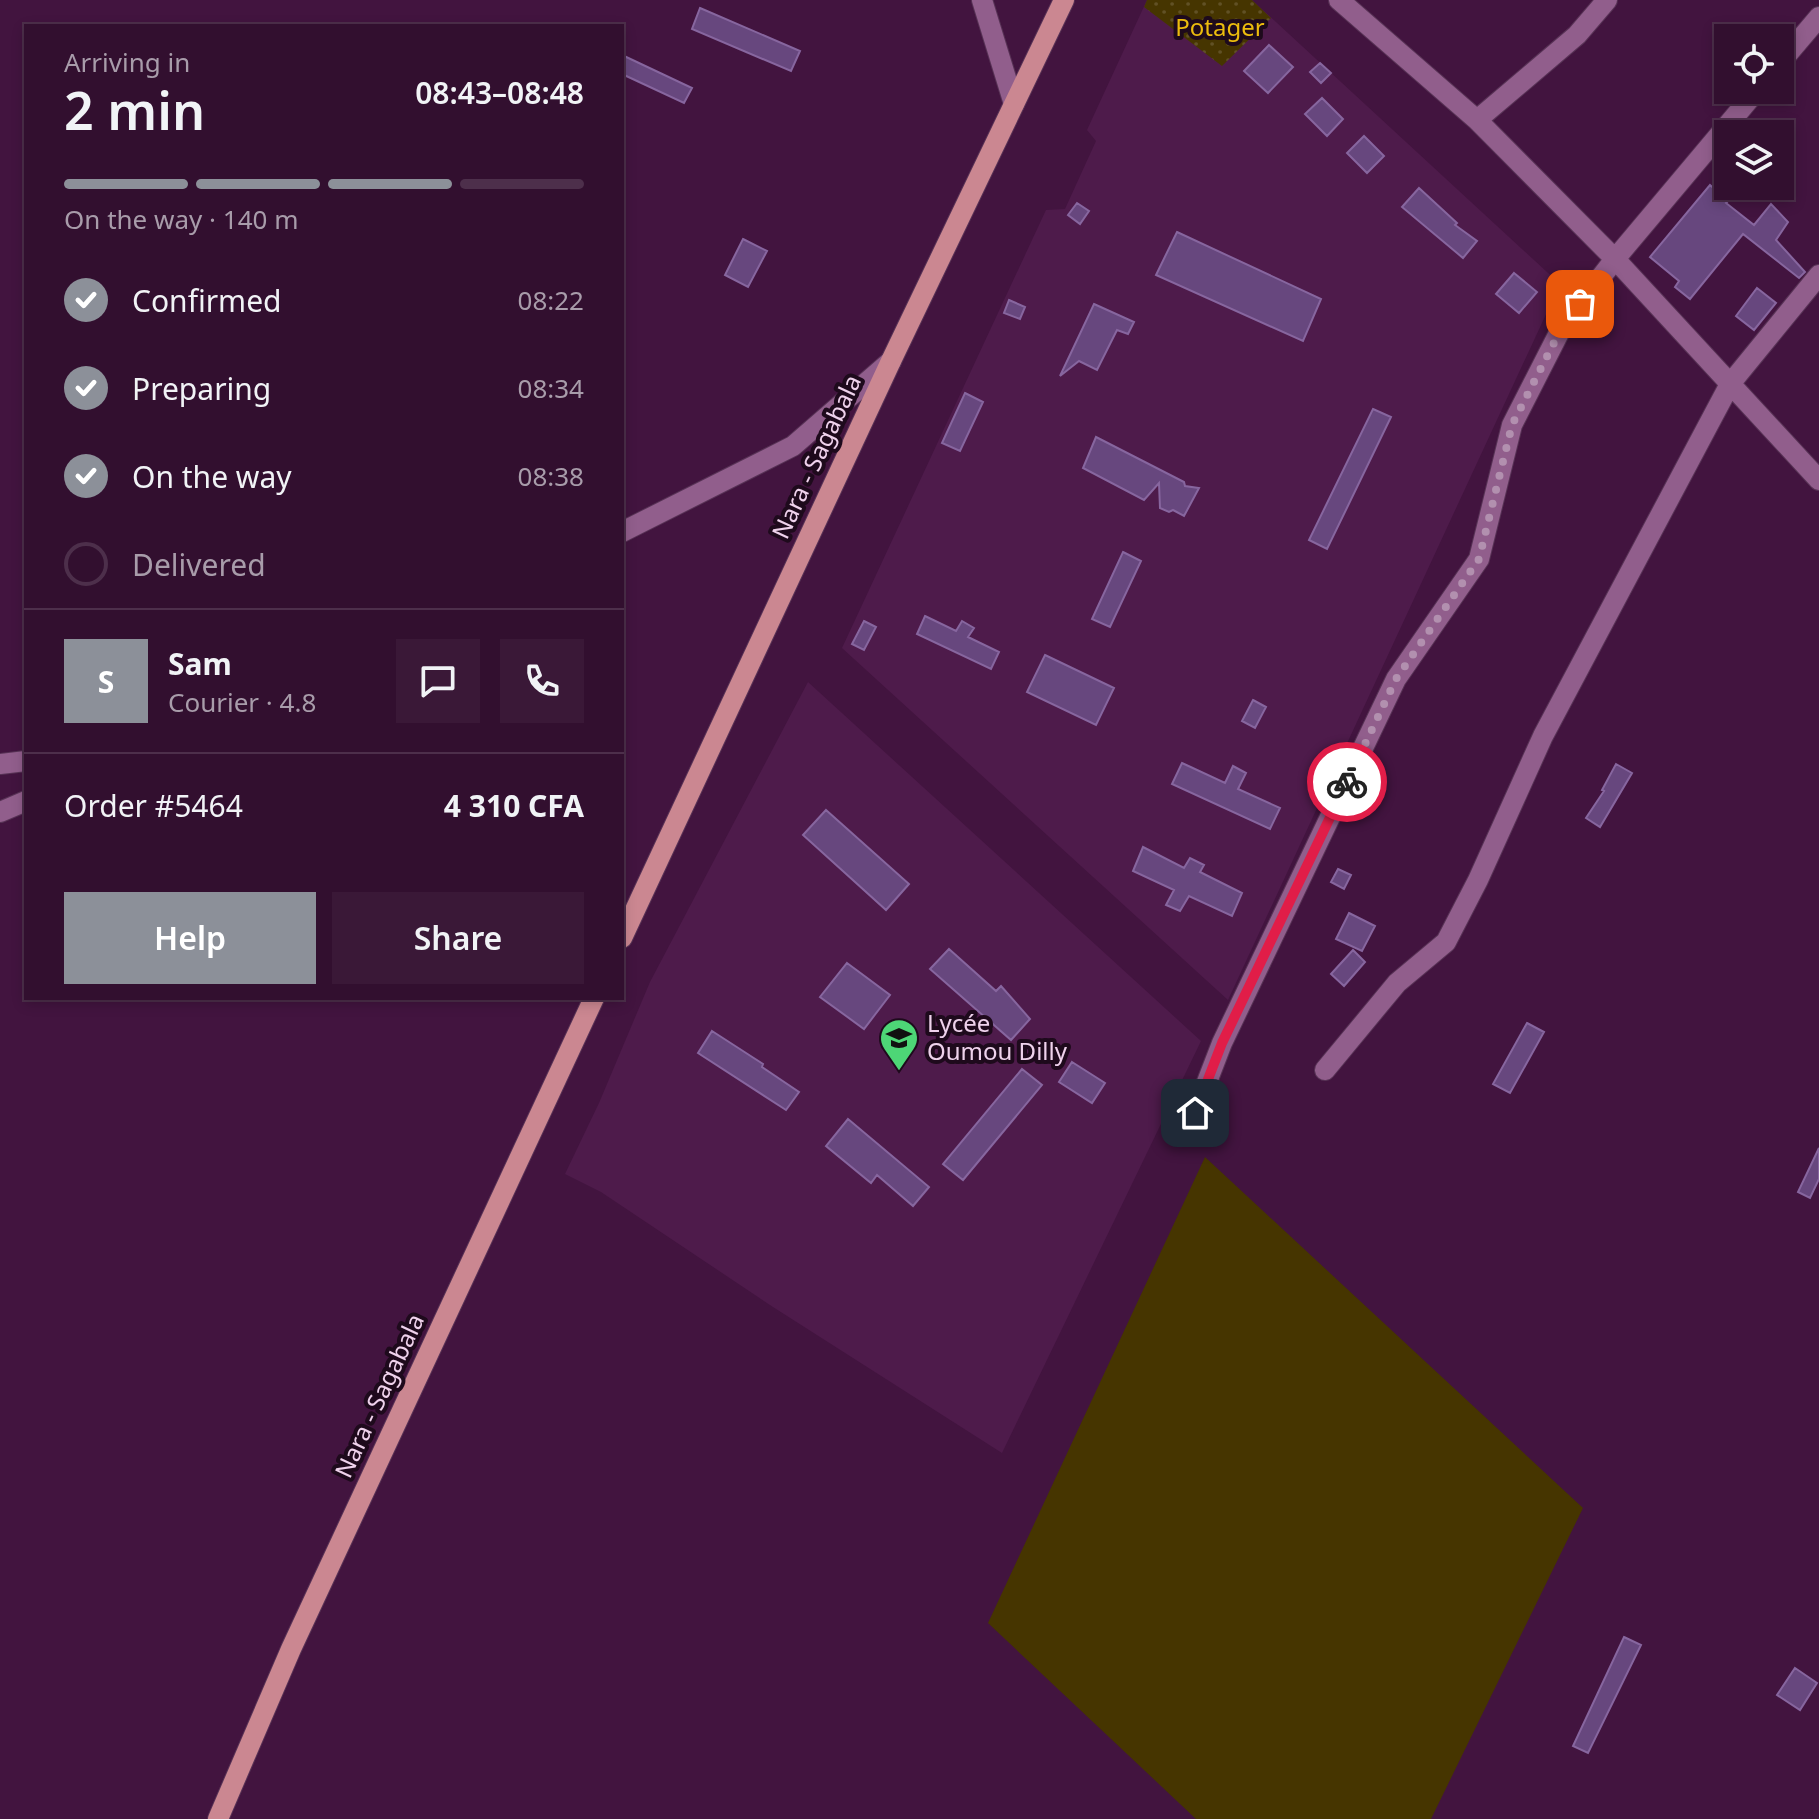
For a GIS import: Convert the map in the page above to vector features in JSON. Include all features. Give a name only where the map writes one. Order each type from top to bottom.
[{"type":"main road","name":"Nara - Sagabala","points":[[624,934],[891,361],[1064,0]]},
{"type":"main road","name":"Nara - Sagabala","points":[[218,1819],[291,1649],[593,1000]]},
{"type":"street","points":[[982,0],[1014,104]]},
{"type":"street","points":[[1477,120],[1577,35],[1607,0]]},
{"type":"street","points":[[1343,1],[1477,120],[1615,259],[1819,480]]},
{"type":"street","points":[[1794,46],[1819,17]]},
{"type":"street","points":[[1195,1113],[1222,1043],[1396,679],[1479,559],[1512,425],[1562,327],[1745,104]]},
{"type":"street","points":[[1325,1070],[1397,983],[1446,942],[1478,880],[1543,736],[1730,384],[1819,275]]},
{"type":"street","points":[[624,531],[793,446],[891,361]]},
{"type":"street","points":[[0,764],[24,761]]},
{"type":"street","points":[[0,812],[24,802]]},
{"type":"shaded area","points":[[1147,0],[1252,0],[1560,284],[1228,1000],[842,648],[1046,210],[1065,209],[1096,141],[1087,130]]},
{"type":"shaded area","name":"Lycée Oumou Dilly","points":[[808,682],[1201,1041],[1002,1453],[773,1307],[601,1192],[565,1174],[650,982]]},
{"type":"green space","name":"Potager","points":[[1147,0],[1252,0],[1271,18],[1222,66],[1144,7]]},
{"type":"green space","points":[[1205,1157],[1583,1508],[1431,1819],[1196,1819],[988,1623]]},
{"type":"building","points":[[700,8],[800,51],[791,71],[692,29]]},
{"type":"building","points":[[1269,45],[1293,67],[1268,93],[1244,71]]},
{"type":"building","points":[[624,56],[692,88],[684,103],[624,75]]},
{"type":"building","points":[[1320,63],[1331,73],[1321,83],[1310,72]]},
{"type":"building","points":[[1322,98],[1343,119],[1327,136],[1305,114]]},
{"type":"building","points":[[1364,136],[1384,156],[1367,173],[1347,153]]},
{"type":"building","points":[[1710,185],[1714,189],[1714,200],[1727,200],[1726,203],[1754,225],[1771,204],[1788,222],[1776,240],[1805,272],[1799,278],[1743,234],[1690,299],[1675,287],[1679,281],[1650,257]]},
{"type":"building","points":[[1419,188],[1457,223],[1455,225],[1477,241],[1463,258],[1402,207]]},
{"type":"building","points":[[1077,203],[1089,211],[1080,224],[1068,215]]},
{"type":"building","points":[[1177,232],[1321,299],[1303,341],[1156,275]]},
{"type":"building","points":[[743,239],[767,251],[748,287],[725,275]]},
{"type":"building","points":[[1514,273],[1537,292],[1519,313],[1496,294]]},
{"type":"building","points":[[1757,288],[1776,303],[1754,330],[1736,316]]},
{"type":"building","points":[[1009,300],[1025,307],[1020,319],[1004,313]]},
{"type":"building","points":[[1094,304],[1134,322],[1128,334],[1117,330],[1097,370],[1079,361],[1060,376]]},
{"type":"building","points":[[965,393],[983,402],[960,451],[942,443]]},
{"type":"building","points":[[1373,409],[1391,417],[1327,549],[1309,540]]},
{"type":"building","points":[[1096,437],[1184,482],[1185,486],[1199,488],[1184,516],[1160,508],[1159,483],[1144,500],[1083,468]]},
{"type":"building","points":[[1123,552],[1141,561],[1110,627],[1092,619]]},
{"type":"building","points":[[925,616],[956,631],[962,621],[974,628],[968,637],[999,652],[991,669],[917,634]]},
{"type":"building","points":[[864,621],[876,627],[864,650],[852,644]]},
{"type":"building","points":[[1045,655],[1114,688],[1096,725],[1027,692]]},
{"type":"building","points":[[1253,700],[1266,707],[1255,728],[1242,721]]},
{"type":"building","points":[[1182,763],[1225,783],[1233,766],[1246,773],[1238,789],[1280,808],[1270,829],[1172,784]]},
{"type":"building","points":[[1616,764],[1632,773],[1600,827],[1586,818],[1604,791]]},
{"type":"building","points":[[826,810],[909,884],[886,910],[803,835]]},
{"type":"building","points":[[1143,847],[1184,868],[1190,858],[1204,865],[1200,872],[1242,893],[1232,916],[1189,896],[1180,911],[1166,905],[1174,890],[1133,871]]},
{"type":"building","points":[[1338,869],[1351,875],[1344,889],[1331,882]]},
{"type":"building","points":[[1349,913],[1375,926],[1362,951],[1336,939]]},
{"type":"building","points":[[949,949],[996,991],[1001,986],[1030,1019],[1011,1040],[930,969]]},
{"type":"building","points":[[1353,950],[1365,962],[1344,986],[1331,974]]},
{"type":"building","points":[[847,963],[890,995],[864,1029],[820,997]]},
{"type":"building","points":[[1527,1023],[1544,1032],[1510,1093],[1493,1084]]},
{"type":"building","points":[[712,1031],[799,1092],[786,1110],[698,1053]]},
{"type":"building","points":[[1072,1062],[1105,1083],[1092,1103],[1059,1082]]},
{"type":"building","points":[[1022,1069],[1042,1085],[963,1180],[943,1164]]},
{"type":"building","points":[[848,1119],[929,1187],[913,1206],[877,1175],[871,1183],[826,1146]]},
{"type":"building","points":[[1819,1148],[1819,1179],[1810,1198],[1798,1192]]},
{"type":"building","points":[[1624,1637],[1641,1645],[1588,1753],[1573,1746]]},
{"type":"building","points":[[1795,1668],[1817,1683],[1800,1710],[1777,1695]]},
{"type":"way so far","points":[[1347,782],[1396,679],[1479,559],[1512,425],[1562,327],[1580,304]]},
{"type":"place","name":"Lycée Oumou Dilly","points":[[899,1072]]},
{"type":"route","points":[[1195,1113],[1222,1043],[1347,782]]}]
